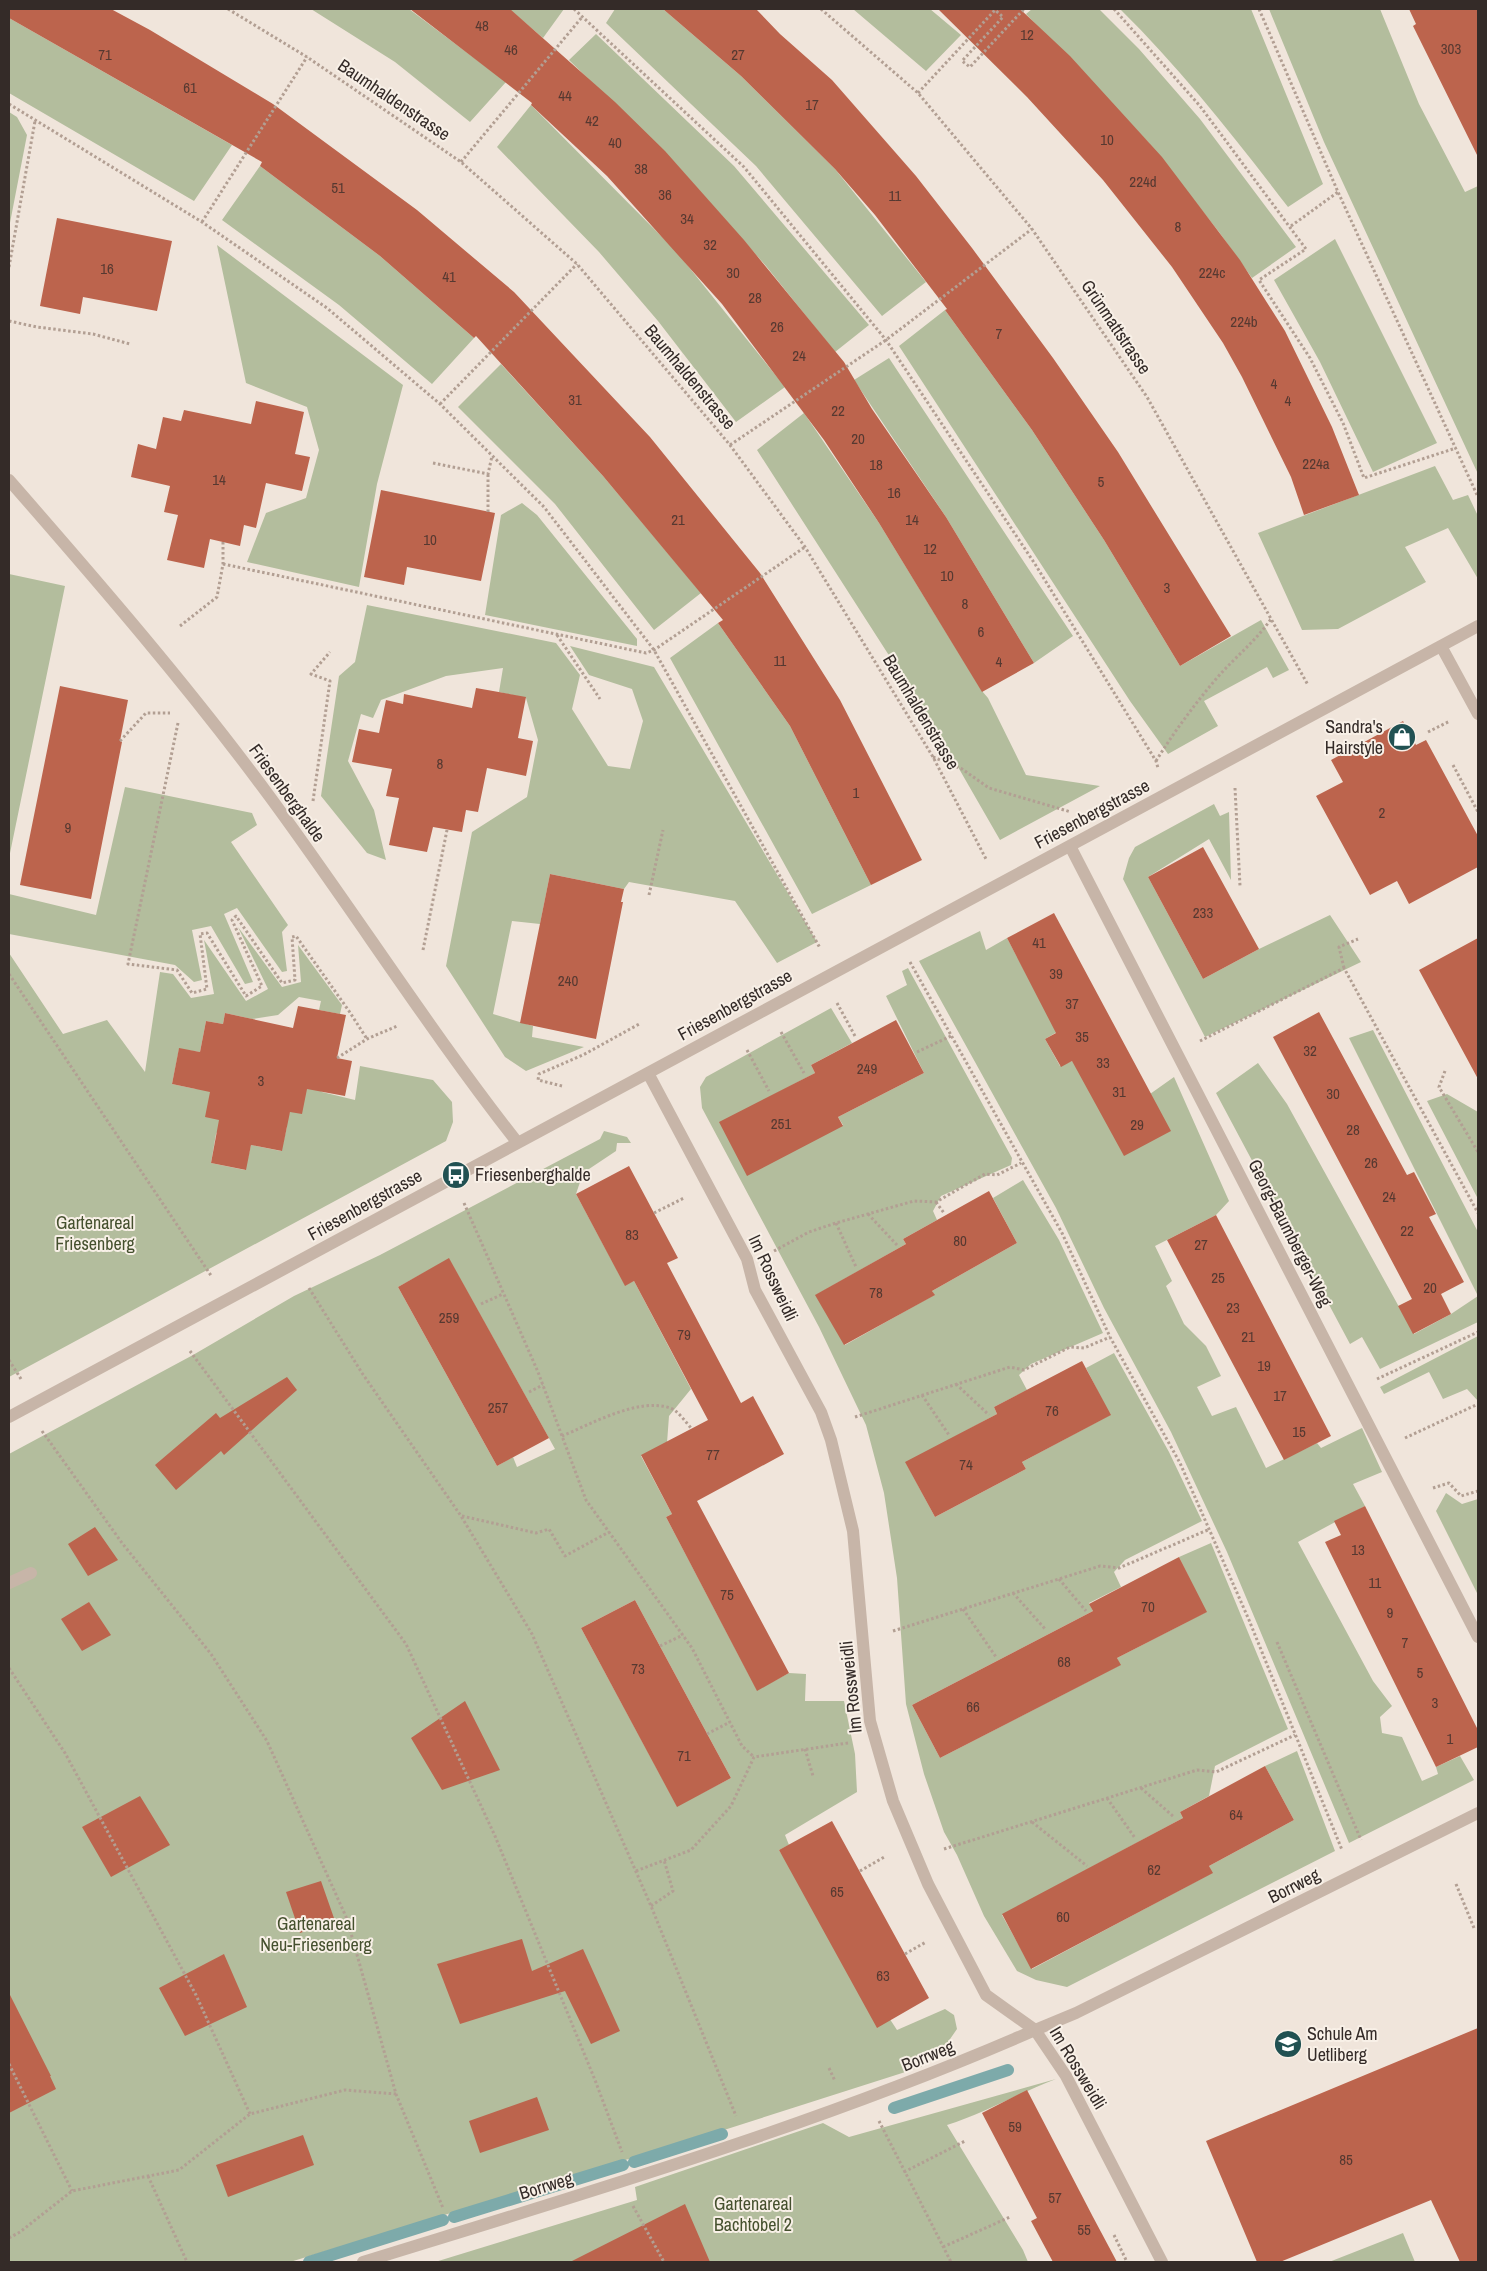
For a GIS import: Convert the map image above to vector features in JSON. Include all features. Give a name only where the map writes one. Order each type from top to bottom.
[{"type":"street","name":"Friesenberghalde","points":[[9,480],[176,675],[270,797],[473,1086],[517,1142]]},
{"type":"street","name":"Friesenbergstrasse","points":[[9,1416],[1478,626]]},
{"type":"street","points":[[1441,646],[1478,714]]},
{"type":"street","name":"Georg-Baumberger-Weg","points":[[1070,846],[1478,1637]]},
{"type":"street","name":"Im Rossweidli","points":[[648,1073],[746,1259],[755,1290],[821,1412],[831,1440],[853,1531],[870,1722],[893,1801],[928,1884],[986,1995],[1035,2030],[1066,2076],[1162,2262]]},
{"type":"street","points":[[9,1583],[31,1574]]},
{"type":"street","name":"Borrweg","points":[[363,2262],[631,2178],[867,2098],[945,2068],[1076,2013],[1478,1813]]},
{"type":"path","name":"Baumhaldenstrasse","points":[[228,9],[307,57],[461,162],[577,264],[730,445],[805,547],[933,757],[990,867],[1001,883]]},
{"type":"path","points":[[576,9],[744,167],[886,340],[1035,564],[1156,761],[1158,768]]},
{"type":"path","name":"Grünmattstrasse","points":[[822,9],[918,94],[1032,229],[1147,396],[1322,710]]},
{"type":"path","points":[[918,94],[995,10],[1003,18],[962,61],[970,67],[1024,9]]},
{"type":"path","points":[[1114,9],[1200,106],[1291,226],[1306,249],[1259,280],[1310,358],[1343,423],[1364,478],[1456,448]]},
{"type":"path","points":[[1259,9],[1338,192],[1478,497]]},
{"type":"path","points":[[461,162],[583,16]]},
{"type":"path","points":[[202,222],[307,57]]},
{"type":"path","points":[[9,104],[202,222],[327,308],[440,404],[544,507],[654,650],[821,949]]},
{"type":"path","points":[[9,267],[35,121]]},
{"type":"path","points":[[1291,226],[1338,192]]},
{"type":"path","points":[[730,445],[886,340],[1032,229]]},
{"type":"path","points":[[440,404],[577,264]]},
{"type":"path","points":[[9,322],[37,328],[93,334],[130,344]]},
{"type":"path","points":[[488,512],[488,474],[492,456]]},
{"type":"path","points":[[433,464],[488,474]]},
{"type":"path","points":[[180,626],[217,597],[223,564],[223,542]]},
{"type":"path","points":[[223,564],[646,653],[654,650],[805,547]]},
{"type":"path","points":[[1156,761],[1174,732],[1217,678],[1259,636],[1271,619]]},
{"type":"path","points":[[556,634],[600,700]]},
{"type":"path","points":[[313,801],[330,681],[311,674],[330,652]]},
{"type":"path","points":[[120,741],[146,713],[172,713]]},
{"type":"path","points":[[178,722],[128,964],[176,970],[192,993],[207,989],[200,934],[207,933],[246,996],[262,986],[232,920],[236,916],[282,983],[295,980],[292,936],[296,936],[367,1039]]},
{"type":"path","points":[[933,757],[962,769],[989,788],[1074,813]]},
{"type":"path","points":[[1453,765],[1478,812]]},
{"type":"path","points":[[1234,785],[1240,886]]},
{"type":"path","points":[[423,950],[447,830]]},
{"type":"path","points":[[649,896],[663,830]]},
{"type":"path","points":[[1358,940],[1339,947],[1344,968],[1478,1214]]},
{"type":"path","points":[[908,960],[1062,1233],[1110,1337],[1180,1463],[1249,1620],[1343,1853]]},
{"type":"path","points":[[1177,1053],[1344,968]]},
{"type":"path","points":[[9,974],[212,1277]]},
{"type":"path","points":[[835,1000],[855,1036]]},
{"type":"path","points":[[565,1087],[538,1080],[539,1074],[583,1055],[641,1023]]},
{"type":"path","points":[[337,1058],[367,1039],[398,1025]]},
{"type":"path","points":[[780,1029],[804,1073]]},
{"type":"path","points":[[917,1052],[952,1036]]},
{"type":"path","points":[[746,1047],[769,1091]]},
{"type":"path","points":[[1445,1071],[1439,1088],[1478,1152]]},
{"type":"path","points":[[771,1253],[809,1232],[836,1223],[914,1201],[936,1202],[985,1174],[997,1175],[1021,1163]]},
{"type":"path","points":[[654,1213],[689,1195]]},
{"type":"path","points":[[463,1202],[543,1385],[586,1500],[692,1648],[742,1746],[754,1757]]},
{"type":"path","points":[[936,1202],[944,1213]]},
{"type":"path","points":[[868,1214],[897,1245]]},
{"type":"path","points":[[836,1223],[856,1267]]},
{"type":"path","points":[[306,1283],[362,1373],[461,1516],[532,1634],[636,1870],[734,2111],[748,2138]]},
{"type":"path","points":[[480,1304],[503,1294]]},
{"type":"path","points":[[1352,1391],[1478,1332]]},
{"type":"path","points":[[855,1417],[1010,1367],[1024,1370],[1070,1347],[1084,1348],[1110,1337]]},
{"type":"path","points":[[187,1347],[406,1644],[495,1836],[595,2080],[631,2178],[631,2202],[664,2262]]},
{"type":"path","points":[[9,1360],[21,1379]]},
{"type":"path","points":[[956,1384],[989,1415]]},
{"type":"path","points":[[529,1392],[543,1385]]},
{"type":"path","points":[[922,1396],[949,1435]]},
{"type":"path","points":[[1381,1448],[1478,1404]]},
{"type":"path","points":[[562,1436],[629,1409],[659,1405],[672,1408],[692,1429]]},
{"type":"path","points":[[39,1426],[122,1543],[211,1654],[266,1741],[347,1919],[396,2094],[452,2234]]},
{"type":"path","points":[[1406,1497],[1449,1483],[1461,1496],[1478,1490]]},
{"type":"path","points":[[461,1516],[536,1533],[549,1529],[565,1556],[609,1532]]},
{"type":"path","points":[[893,1631],[1100,1566],[1119,1568],[1210,1529]]},
{"type":"path","points":[[1059,1578],[1086,1611]]},
{"type":"path","points":[[1013,1593],[1046,1630]]},
{"type":"path","points":[[962,1609],[996,1657]]},
{"type":"path","points":[[660,1646],[683,1635]]},
{"type":"path","points":[[1277,1642],[1362,1843]]},
{"type":"path","points":[[9,1668],[65,1753],[196,1995],[250,2114]]},
{"type":"path","points":[[707,1734],[730,1722]]},
{"type":"path","points":[[944,1849],[1197,1770],[1216,1772],[1295,1735]]},
{"type":"path","points":[[754,1757],[849,1743]]},
{"type":"path","points":[[805,1749],[813,1776]]},
{"type":"path","points":[[636,1870],[691,1850],[731,1806],[754,1757]]},
{"type":"path","points":[[1140,1788],[1174,1817]]},
{"type":"path","points":[[1107,1798],[1135,1838]]},
{"type":"path","points":[[1032,1822],[1087,1866]]},
{"type":"path","points":[[860,1871],[893,1852]]},
{"type":"path","points":[[651,1906],[673,1892],[664,1860]]},
{"type":"path","points":[[1456,1884],[1474,1928]]},
{"type":"path","points":[[905,1954],[930,1940]]},
{"type":"path","points":[[9,2064],[72,2191]]},
{"type":"path","points":[[9,2238],[20,2232],[72,2191],[180,2170],[250,2114],[345,2090],[396,2094]]},
{"type":"path","points":[[867,2098],[951,2262]]},
{"type":"path","points":[[904,2172],[965,2141]]},
{"type":"path","points":[[148,2176],[187,2262]]},
{"type":"path","points":[[943,2247],[1010,2217]]},
{"type":"green space","points":[[311,9],[409,9],[506,82],[470,122],[395,62]]},
{"type":"green space","points":[[509,9],[564,9],[543,38]]},
{"type":"green space","points":[[615,9],[663,9],[741,76],[835,169],[926,282],[882,316],[756,166],[606,23]]},
{"type":"green space","points":[[853,9],[930,9],[961,35],[926,71]]},
{"type":"green space","points":[[1032,9],[1099,9],[1139,49],[1200,119],[1296,247],[1252,278],[1219,232],[1148,142],[1026,14]]},
{"type":"green space","points":[[1120,9],[1251,9],[1323,184],[1288,207],[1186,80]]},
{"type":"green space","points":[[1269,9],[1380,9],[1419,104],[1465,192],[1478,186],[1478,474],[1324,142]]},
{"type":"green space","points":[[9,18],[232,145],[194,201],[9,93]]},
{"type":"green space","points":[[596,34],[734,166],[869,325],[835,352],[766,266],[675,163],[569,60]]},
{"type":"green space","points":[[531,105],[676,251],[785,387],[736,422],[658,321],[599,252],[497,147]]},
{"type":"green space","points":[[9,112],[17,117],[27,135],[9,228]]},
{"type":"green space","points":[[260,166],[380,256],[474,338],[432,384],[339,305],[222,220]]},
{"type":"green space","points":[[1335,239],[1437,443],[1373,472],[1320,362],[1274,280]]},
{"type":"green space","points":[[217,245],[403,385],[377,484],[359,587],[247,562],[266,513],[306,498],[319,450],[307,407],[246,383]]},
{"type":"green space","points":[[945,310],[1032,430],[1104,540],[1180,666],[1261,620],[1289,670],[1273,678],[1267,667],[1204,701],[1218,726],[1168,754],[1130,701],[899,346]]},
{"type":"green space","points":[[889,358],[1073,636],[1034,663],[946,517],[854,380]]},
{"type":"green space","points":[[501,364],[603,476],[701,593],[654,630],[555,504],[458,407]]},
{"type":"green space","points":[[804,413],[879,523],[988,698],[1026,775],[1100,786],[1000,840],[935,727],[757,450]]},
{"type":"green space","points":[[1435,466],[1453,500],[1468,495],[1478,516],[1478,579],[1448,528],[1405,547],[1426,582],[1338,629],[1302,630],[1258,533]]},
{"type":"green space","points":[[522,503],[537,515],[637,639],[637,646],[485,615],[501,515]]},
{"type":"green space","points":[[9,574],[65,586],[9,858]]},
{"type":"green space","points":[[367,605],[556,643],[580,675],[572,709],[608,766],[630,769],[643,721],[632,689],[589,675],[570,646],[654,667],[817,942],[777,963],[735,901],[629,882],[624,889],[550,874],[540,924],[512,921],[493,1014],[533,1026],[532,1037],[584,1047],[526,1071],[505,1057],[446,966],[472,832],[527,797],[538,740],[526,698],[499,692],[503,668],[446,676],[381,700],[373,718],[361,714],[348,761],[374,810],[386,860],[367,853],[321,796],[339,676],[355,662]]},
{"type":"green space","points":[[718,623],[790,726],[871,885],[812,914],[670,658]]},
{"type":"green space","points":[[125,787],[252,813],[257,825],[231,842],[288,925],[282,932],[287,971],[282,972],[237,908],[224,914],[253,982],[245,984],[211,926],[192,930],[202,980],[194,982],[175,965],[9,934],[9,894],[96,915]]},
{"type":"green space","points":[[1214,804],[1220,816],[1229,812],[1231,880],[1209,839],[1148,877],[1203,979],[1259,949],[1330,915],[1361,962],[1205,1037],[1123,879],[1129,858],[1135,847]]},
{"type":"green space","name":"Gartenareal Friesenberg","points":[[238,927],[282,987],[301,982],[298,945],[342,1005],[340,1014],[319,1010],[321,1001],[299,997],[278,1015],[252,1019],[225,1013],[223,1024],[206,1021],[200,1052],[179,1049],[172,1084],[196,1089],[200,1074],[214,1077],[223,1120],[216,1134],[211,1163],[245,1170],[251,1145],[281,1151],[287,1127],[283,1126],[308,1075],[322,1092],[355,1100],[360,1066],[433,1080],[452,1102],[453,1122],[446,1141],[9,1377],[9,953],[63,1034],[107,1020],[145,1072],[160,972],[173,974],[191,998],[214,994],[204,940],[246,1001],[268,989]]},
{"type":"green space","points":[[980,931],[986,950],[1007,938],[1057,1032],[1045,1039],[1060,1066],[1072,1061],[1150,1094],[1174,1077],[1229,1201],[1216,1215],[1155,1246],[1172,1281],[1166,1286],[1184,1324],[1206,1346],[1221,1376],[1197,1387],[1212,1416],[1236,1407],[1266,1468],[1317,1443],[1321,1448],[1362,1428],[1382,1472],[1353,1484],[1365,1506],[1298,1542],[1373,1681],[1392,1706],[1380,1717],[1382,1733],[1402,1737],[1422,1781],[1438,1774],[1436,1767],[1460,1756],[1474,1780],[1349,1843],[1227,1552],[1171,1432],[1104,1308],[1056,1208],[919,961]]},
{"type":"green space","points":[[908,968],[1012,1158],[1011,1165],[941,1196],[933,1211],[937,1220],[903,1239],[906,1244],[816,1295],[845,1345],[934,1295],[932,1291],[1017,1243],[993,1198],[1023,1180],[1059,1240],[1103,1333],[1031,1364],[1019,1375],[1027,1390],[994,1407],[997,1414],[906,1463],[935,1517],[1026,1469],[1022,1462],[1110,1415],[1086,1368],[1114,1353],[1169,1452],[1202,1521],[1125,1560],[1114,1572],[1121,1587],[1089,1603],[1093,1611],[912,1705],[940,1758],[1120,1665],[1117,1658],[1206,1612],[1179,1557],[1211,1543],[1288,1729],[1215,1766],[1209,1796],[1180,1812],[1183,1818],[1002,1915],[1032,1969],[1212,1873],[1209,1866],[1294,1820],[1265,1766],[1297,1751],[1335,1851],[1067,1987],[1036,1980],[1017,1971],[984,1916],[957,1855],[944,1832],[924,1774],[906,1704],[897,1578],[884,1493],[866,1425],[819,1327],[702,1108],[700,1087],[706,1077],[831,1008],[852,1043],[811,1065],[815,1073],[720,1123],[843,1125],[838,1117],[924,1073],[886,996],[907,985],[902,971]]},
{"type":"green space","points":[[1373,1030],[1478,1232],[1478,1296],[1349,1038]]},
{"type":"green space","points":[[1258,1063],[1287,1104],[1414,1334],[1451,1314],[1478,1296],[1478,1322],[1380,1369],[1362,1337],[1350,1344],[1216,1093]]},
{"type":"green space","points":[[1447,1094],[1478,1112],[1478,1199],[1427,1101]]},
{"type":"green space","name":"Gartenareal Neu-Friesenberg","points":[[604,1131],[627,1137],[631,1143],[617,1143],[616,1151],[583,1173],[576,1194],[625,1285],[634,1281],[691,1389],[669,1416],[667,1443],[641,1456],[672,1514],[666,1517],[757,1690],[789,1673],[806,1674],[805,1701],[844,1701],[855,1754],[857,1792],[785,1835],[789,1845],[779,1850],[897,2030],[945,2009],[954,2015],[957,2029],[939,2055],[921,2067],[724,2130],[290,2262],[9,2262],[9,1454],[193,1355],[294,1296],[380,1255],[600,1139]],"holes":[[[449,1259],[555,1449],[517,1467],[513,1457],[497,1466],[398,1287]],[[635,1600],[731,1778],[677,1806],[581,1628]]]},
{"type":"green space","points":[[1478,1336],[1478,1401],[1467,1389],[1443,1399],[1429,1372],[1384,1394],[1380,1387]]},
{"type":"green space","points":[[1446,1493],[1462,1504],[1478,1499],[1478,1595],[1436,1511]]},
{"type":"green space","name":"Gartenareal Bachtobel 2","points":[[1056,2079],[975,2115],[947,2125],[1023,2250],[1028,2262],[435,2262],[637,2200],[635,2187],[823,2123],[849,2137]]},
{"type":"green space","points":[[1403,2233],[1415,2262],[1329,2262]]},
{"type":"building","points":[[9,9],[111,9],[150,30],[273,104],[417,210],[514,292],[650,437],[760,573],[840,700],[922,860],[871,885],[790,726],[718,623],[723,620],[603,476],[476,336],[474,338],[380,256],[260,166],[262,162],[9,18]]},
{"type":"building","points":[[410,9],[510,9],[615,102],[665,151],[744,240],[844,362],[872,409],[946,517],[1034,663],[982,692],[879,523],[824,440],[722,304],[607,176],[531,105],[532,103]]},
{"type":"building","points":[[663,9],[756,9],[780,34],[832,80],[916,176],[1053,358],[1118,452],[1231,636],[1180,666],[1104,540],[1032,430],[945,310],[947,309],[875,215],[835,169],[741,76]]},
{"type":"building","points":[[938,9],[1020,9],[1070,56],[1162,157],[1240,260],[1285,331],[1332,427],[1359,495],[1304,515],[1291,477],[1242,377],[1223,343],[1172,267],[1103,180],[1027,97]]},
{"type":"building","points":[[1409,9],[1478,9],[1478,157],[1413,26],[1416,24]]},
{"type":"building","points":[[57,218],[172,241],[157,311],[83,297],[80,314],[40,306]]},
{"type":"building","points":[[256,401],[304,412],[295,454],[310,457],[302,491],[266,483],[256,528],[244,525],[240,546],[210,539],[204,568],[167,560],[178,515],[164,512],[170,486],[131,477],[138,444],[156,449],[163,417],[181,421],[184,410],[251,424]]},
{"type":"building","points":[[381,490],[495,513],[481,581],[407,567],[404,585],[364,577]]},
{"type":"building","points":[[60,686],[128,700],[120,741],[122,742],[91,899],[20,885]]},
{"type":"building","points":[[476,688],[526,697],[518,738],[533,741],[526,776],[487,768],[478,812],[466,810],[462,832],[433,827],[427,852],[389,845],[399,798],[386,796],[392,769],[352,762],[359,729],[379,733],[386,700],[403,704],[404,694],[472,708]]},
{"type":"building","points":[[1403,721],[1416,745],[1426,740],[1478,836],[1478,867],[1409,904],[1397,881],[1370,895],[1316,796],[1343,782],[1331,760]]},
{"type":"building","points":[[1203,847],[1259,949],[1203,979],[1148,877]]},
{"type":"building","points":[[550,874],[624,889],[596,1039],[520,1023]]},
{"type":"building","points":[[1054,913],[1171,1131],[1124,1156],[1072,1061],[1061,1067],[1045,1039],[1056,1033],[1007,938]]},
{"type":"building","points":[[1478,938],[1478,1079],[1419,970]]},
{"type":"building","points":[[298,1006],[346,1015],[337,1058],[352,1061],[345,1096],[307,1089],[302,1114],[290,1112],[282,1151],[251,1145],[246,1170],[211,1163],[219,1120],[205,1117],[210,1092],[172,1084],[179,1048],[200,1052],[206,1021],[223,1024],[225,1013],[293,1028]]},
{"type":"building","points":[[1319,1012],[1407,1175],[1414,1172],[1436,1214],[1429,1217],[1464,1282],[1441,1294],[1451,1314],[1413,1334],[1398,1306],[1412,1299],[1273,1037]]},
{"type":"building","points":[[896,1020],[924,1073],[838,1117],[843,1126],[747,1176],[719,1122],[815,1073],[811,1065]]},
{"type":"building","points":[[629,1166],[678,1258],[667,1263],[741,1403],[753,1396],[784,1454],[697,1501],[789,1673],[757,1691],[666,1517],[672,1514],[641,1455],[708,1420],[634,1281],[625,1286],[576,1194]]},
{"type":"building","points":[[989,1191],[1017,1243],[932,1291],[935,1295],[844,1345],[815,1295],[906,1244],[903,1239]]},
{"type":"building","points":[[1216,1215],[1331,1436],[1284,1460],[1167,1240]]},
{"type":"building","points":[[449,1258],[549,1438],[497,1466],[398,1287]]},
{"type":"building","points":[[1082,1361],[1111,1415],[1022,1462],[1026,1469],[935,1517],[905,1462],[997,1414],[994,1407]]},
{"type":"building","points":[[287,1377],[297,1390],[224,1455],[221,1451],[176,1490],[155,1465],[216,1413],[220,1418]]},
{"type":"building","points":[[1365,1506],[1478,1730],[1478,1747],[1436,1767],[1325,1542],[1341,1535],[1334,1521]]},
{"type":"building","points":[[95,1527],[118,1560],[88,1576],[68,1544]]},
{"type":"building","points":[[1179,1557],[1207,1612],[1117,1658],[1121,1665],[940,1758],[912,1705],[1093,1611],[1089,1604]]},
{"type":"building","points":[[635,1600],[731,1778],[677,1807],[581,1628]]},
{"type":"building","points":[[89,1602],[111,1635],[82,1651],[61,1619]]},
{"type":"building","points":[[465,1701],[500,1770],[442,1790],[411,1738]]},
{"type":"building","points":[[1265,1766],[1294,1820],[1209,1866],[1213,1873],[1031,1969],[1002,1914],[1183,1818],[1180,1812]]},
{"type":"building","points":[[140,1796],[170,1845],[111,1877],[82,1827]]},
{"type":"building","points":[[832,1821],[929,1998],[877,2028],[779,1850]]},
{"type":"building","points":[[321,1881],[335,1921],[300,1933],[286,1892]]},
{"type":"building","points":[[522,1939],[532,1971],[583,1949],[620,2031],[591,2044],[565,1991],[460,2024],[437,1964]]},
{"type":"building","points":[[224,1954],[247,2007],[185,2036],[159,1988]]},
{"type":"building","points":[[9,1993],[56,2089],[9,2113]]},
{"type":"building","points":[[1478,2028],[1478,2262],[1460,2262],[1431,2200],[1280,2262],[1257,2262],[1206,2141]]},
{"type":"building","points":[[1027,2090],[1117,2262],[1053,2262],[1031,2221],[1037,2218],[982,2113]]},
{"type":"building","points":[[537,2097],[549,2130],[480,2153],[469,2121]]},
{"type":"building","points":[[303,2135],[314,2165],[228,2197],[216,2165]]},
{"type":"building","points":[[685,2204],[710,2262],[570,2262]]},
{"type":"waterway","points":[[894,2108],[1008,2070]]},
{"type":"waterway","points":[[634,2162],[722,2134]]},
{"type":"waterway","points":[[454,2217],[623,2165]]},
{"type":"waterway","points":[[309,2262],[443,2220]]},
{"type":"place","name":"Sandra's Hairstyle","points":[[1402,737]]},
{"type":"place","name":"Friesenberghalde","points":[[456,1175]]},
{"type":"place","name":"Schule Am Uetliberg","points":[[1288,2044]]}]
